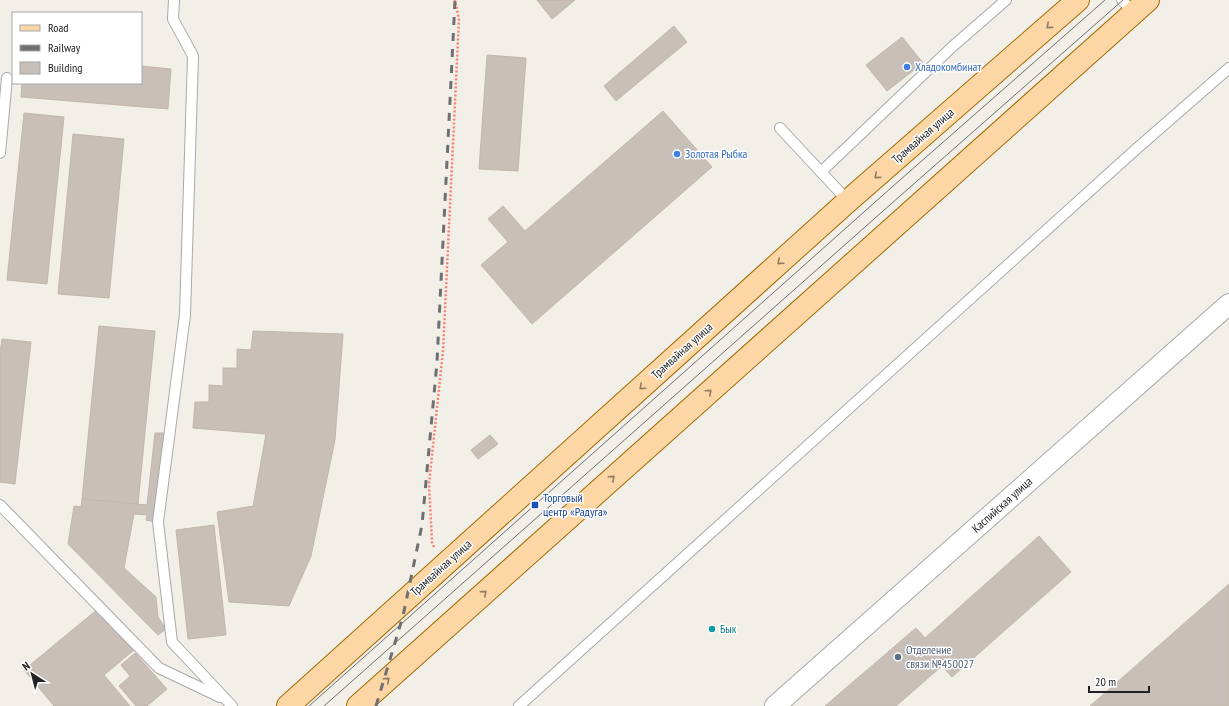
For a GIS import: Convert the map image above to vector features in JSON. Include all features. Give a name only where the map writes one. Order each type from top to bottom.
[{"type":"main road","name":"Трамвайная улица","points":[[288,706],[848,202],[1078,0]]},
{"type":"main road","points":[[358,706],[1134,4]]},
{"type":"street","name":"Каспийская улица","points":[[775,706],[1229,304]]},
{"type":"lane","points":[[174,0],[173,20],[193,56],[185,315],[158,522],[172,642],[229,703]]},
{"type":"lane","points":[[821,172],[952,47],[1006,0]]},
{"type":"lane","points":[[519,706],[1128,156],[1229,68]]},
{"type":"lane","points":[[0,152],[7,78]]},
{"type":"lane","points":[[780,128],[848,202]]},
{"type":"lane","points":[[0,505],[159,668],[229,703]]},
{"type":"path","points":[[444,565],[432,542],[429,484],[443,351],[459,19],[455,0]]},
{"type":"building","points":[[537,0],[575,0],[552,19]]},
{"type":"building","points":[[674,26],[687,42],[616,101],[604,86]]},
{"type":"building","points":[[902,37],[923,63],[887,91],[866,65]]},
{"type":"building","points":[[487,55],[526,58],[518,171],[479,169]]},
{"type":"building","points":[[142,66],[171,69],[168,109],[21,97],[22,84],[142,84]]},
{"type":"building","points":[[663,111],[712,167],[532,324],[481,265],[508,242],[488,219],[503,206],[525,231]]},
{"type":"building","points":[[24,113],[64,117],[47,284],[7,280]]},
{"type":"building","points":[[73,134],[124,139],[109,298],[58,294]]},
{"type":"building","points":[[99,326],[155,331],[138,504],[82,499]]},
{"type":"building","points":[[253,331],[343,334],[335,440],[311,556],[289,606],[229,602],[217,512],[253,506],[266,434],[193,428],[195,402],[209,402],[209,385],[223,386],[223,368],[237,368],[237,349],[251,350]]},
{"type":"building","points":[[2,339],[31,342],[15,484],[0,482],[0,353]]},
{"type":"building","points":[[155,433],[169,433],[155,522],[146,520],[147,515],[134,514],[124,568],[156,597],[158,617],[166,629],[158,635],[68,544],[74,506],[81,507],[82,499],[147,505]]},
{"type":"building","points":[[490,435],[498,444],[478,459],[471,450]]},
{"type":"building","points":[[214,525],[226,635],[188,639],[176,530]]},
{"type":"building","points":[[1039,536],[1071,572],[952,677],[942,666],[896,706],[825,706],[916,628],[925,638]]},
{"type":"building","points":[[1229,584],[1229,706],[1090,706]]},
{"type":"building","points":[[99,608],[134,650],[104,675],[130,706],[54,706],[24,670]]},
{"type":"building","points":[[135,653],[167,689],[147,706],[136,706],[119,686],[130,676],[121,665]]},
{"type":"tram line","points":[[309,706],[892,187],[1105,0]]},
{"type":"tram line","points":[[324,706],[1123,0]]},
{"type":"railway","points":[[376,706],[403,616],[422,525],[437,362],[455,0]]},
{"type":"place","name":"Хладокомбинат","points":[[907,67]]},
{"type":"place","name":"Золотая Рыбка","points":[[677,154]]},
{"type":"place","name":"Торговый центр «Радуга»","points":[[535,505]]},
{"type":"place","name":"Бык","points":[[712,629]]},
{"type":"place","name":"Отделение связи №450027","points":[[898,657]]}]
